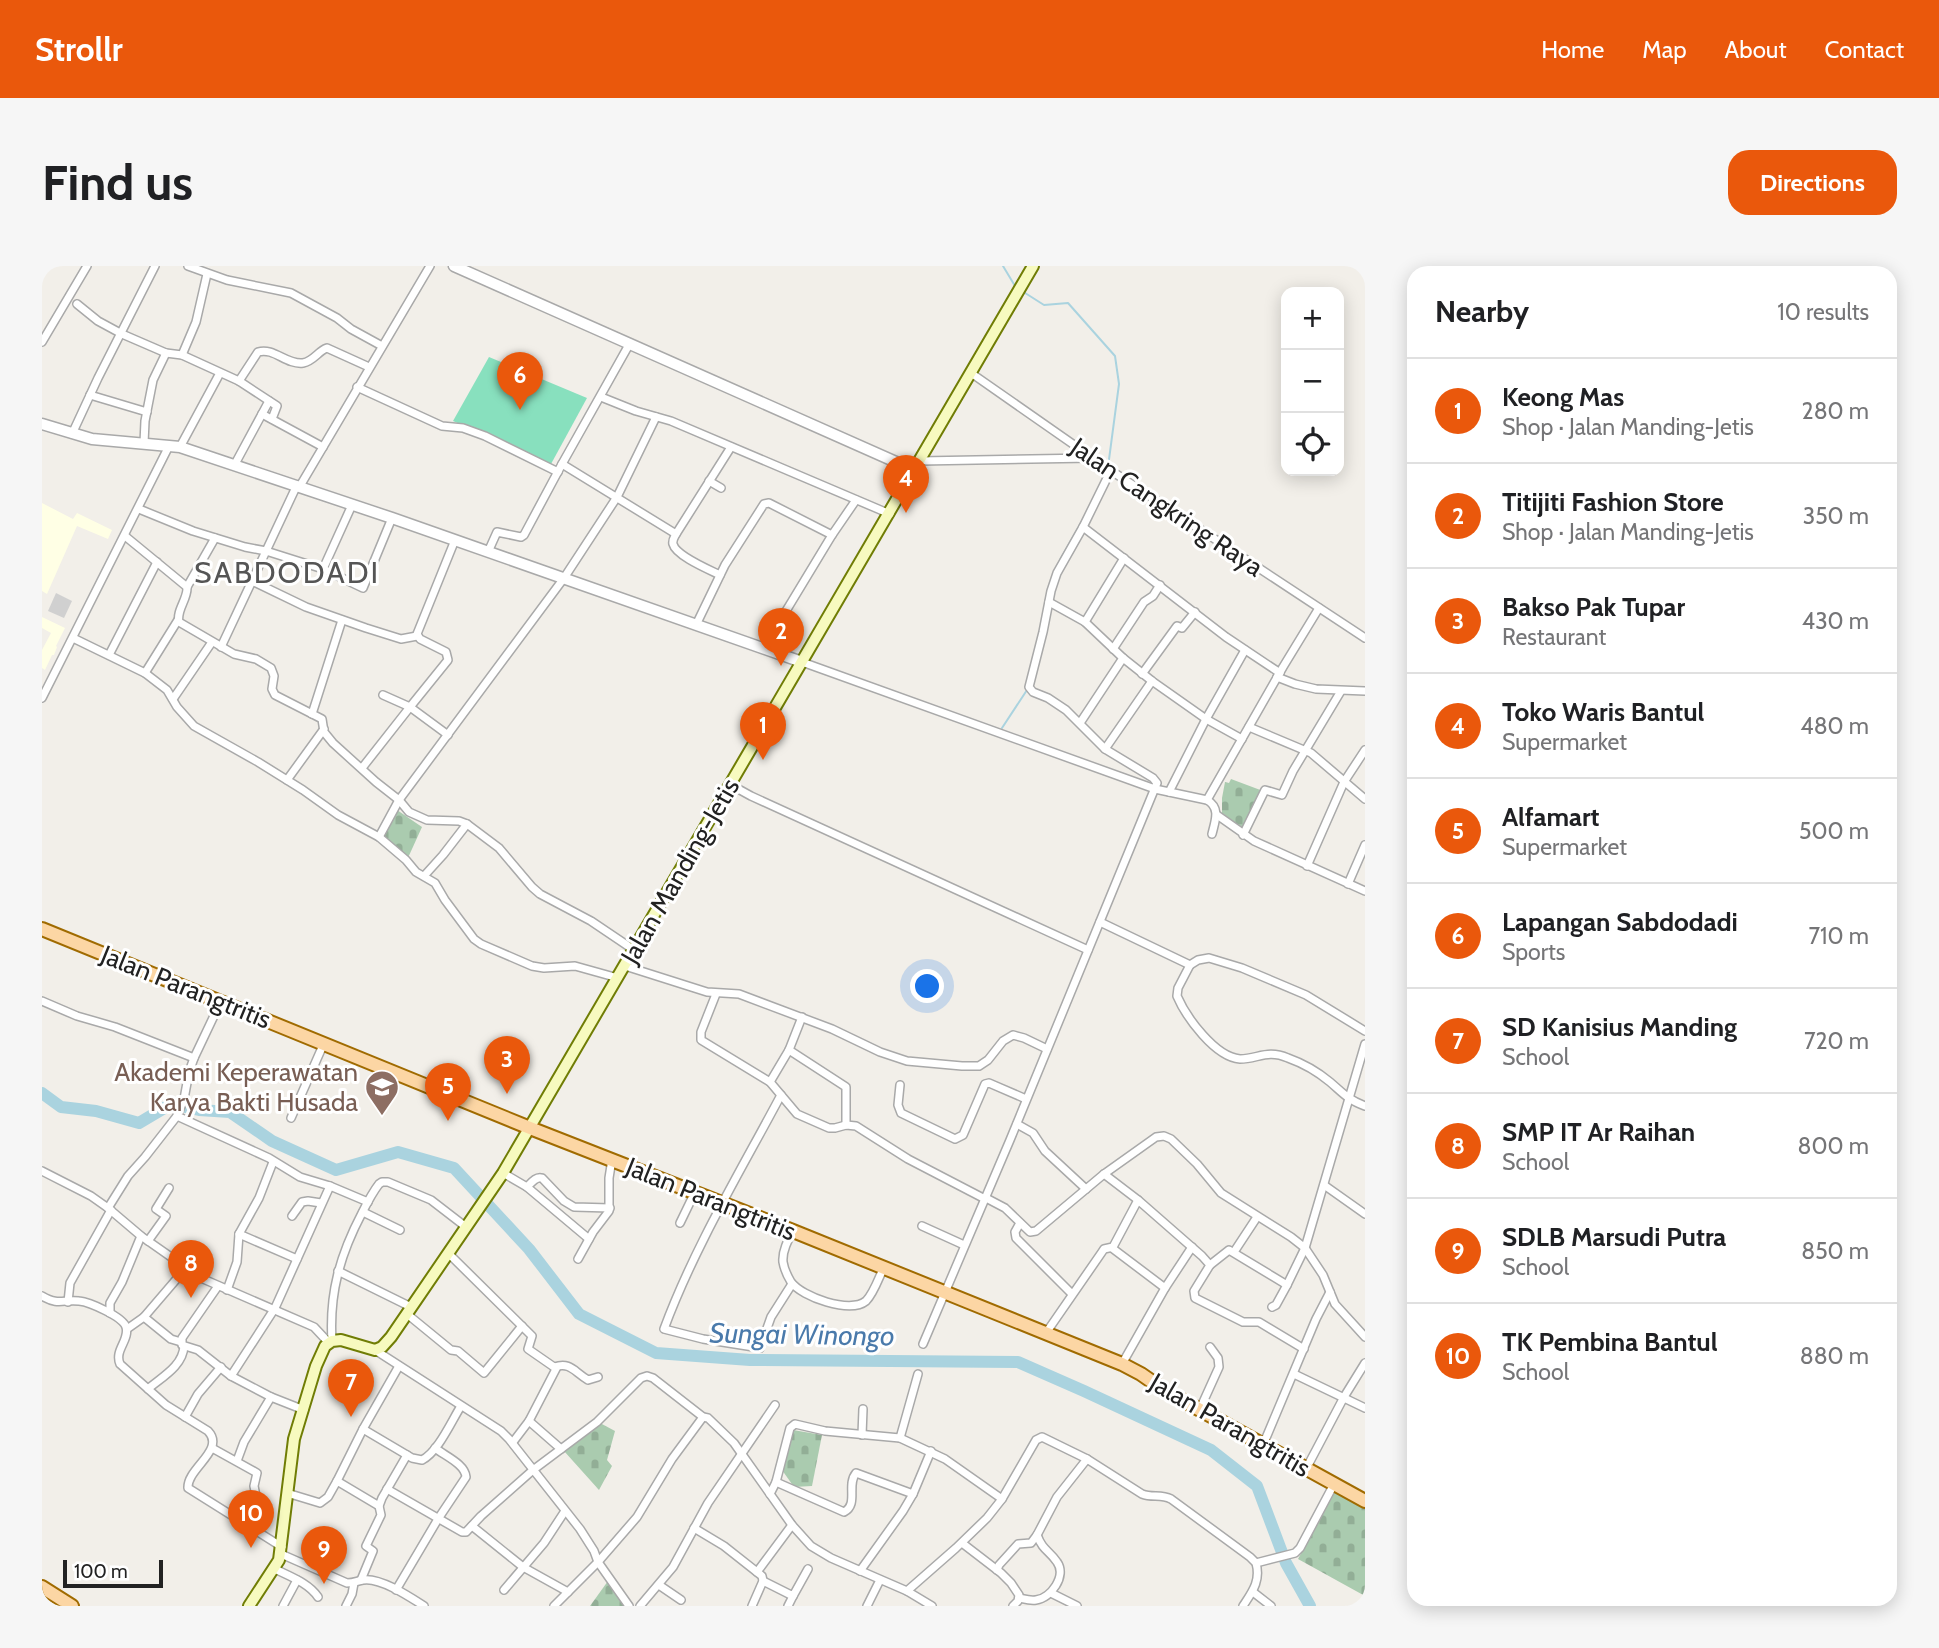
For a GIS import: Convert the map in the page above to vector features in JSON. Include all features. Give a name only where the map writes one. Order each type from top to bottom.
[{"type":"main road","name":"Jalan Manding-Jetis","points":[[374,1350],[382,1347],[409,1310],[503,1173],[1033,266]]},
{"type":"main road","name":"Jalan Parangtritis","points":[[42,929],[530,1128],[1122,1364],[1365,1501]]},
{"type":"main road","points":[[249,1606],[275,1569],[281,1551],[294,1439],[316,1366],[325,1346],[341,1340],[374,1350]]},
{"type":"main road","points":[[42,1587],[72,1606]]},
{"type":"street","points":[[42,342],[87,266]]},
{"type":"street","points":[[72,434],[155,266]]},
{"type":"street","points":[[188,266],[227,280],[291,293],[382,346]]},
{"type":"street","points":[[221,647],[299,485],[430,266]]},
{"type":"street","points":[[454,266],[917,466],[1092,458]]},
{"type":"street","points":[[182,355],[196,323],[207,274]]},
{"type":"street","points":[[77,304],[98,321],[122,334],[166,353],[182,355],[239,381],[277,407],[272,419]]},
{"type":"street","points":[[488,552],[497,532],[522,537],[524,535],[630,344]]},
{"type":"street","points":[[239,381],[262,350],[295,363],[309,361],[327,348],[369,367]]},
{"type":"street","points":[[144,443],[153,380],[166,353]]},
{"type":"street","points":[[42,698],[139,509],[220,373]]},
{"type":"street","name":"Jalan Cangkring Raya","points":[[971,373],[1092,458],[1365,638]]},
{"type":"street","points":[[357,387],[442,426],[463,428],[485,436],[558,472]]},
{"type":"street","points":[[90,395],[147,412]]},
{"type":"street","points":[[601,397],[671,421],[890,514]]},
{"type":"street","points":[[235,464],[269,401]]},
{"type":"street","points":[[262,414],[323,447]]},
{"type":"street","points":[[379,837],[399,800],[564,578],[617,497],[656,417]]},
{"type":"street","points":[[42,424],[92,439],[175,446],[235,464],[802,662],[1155,789],[1207,800],[1213,804],[1217,816],[1212,834]]},
{"type":"street","points":[[720,575],[678,552],[673,545],[673,539],[731,447]]},
{"type":"street","points":[[562,464],[676,534]]},
{"type":"street","points":[[923,1344],[986,1199],[1157,783],[1105,749],[1080,723],[1053,701],[1033,692],[1029,687],[1057,573],[1083,527],[1109,469]]},
{"type":"street","points":[[709,481],[721,488]]},
{"type":"street","points":[[763,649],[856,500]]},
{"type":"street","points":[[696,625],[720,575],[766,504],[769,503],[832,535]]},
{"type":"street","points":[[323,569],[352,505]]},
{"type":"street","points":[[139,509],[215,538],[323,569],[363,588],[392,518]]},
{"type":"street","points":[[1083,527],[1279,675],[1305,687],[1365,691]]},
{"type":"street","points":[[125,536],[187,587]]},
{"type":"street","points":[[145,673],[178,620],[188,594],[187,587],[215,538]]},
{"type":"street","points":[[417,636],[455,540]]},
{"type":"street","points":[[1084,622],[1124,558]]},
{"type":"street","points":[[109,655],[157,562]]},
{"type":"street","points":[[252,581],[306,607],[342,620],[401,639],[417,636]]},
{"type":"street","points":[[1113,649],[1144,602],[1153,596],[1160,585]]},
{"type":"street","points":[[1049,601],[1084,622],[1142,674],[1206,719],[1242,739]]},
{"type":"street","points":[[1207,800],[1320,608]]},
{"type":"street","points":[[1142,674],[1177,626],[1182,628],[1195,612]]},
{"type":"street","points":[[178,620],[221,647],[239,656],[258,660],[271,668],[275,695],[322,719],[324,729],[333,743],[399,800],[409,812],[427,821],[459,821],[467,824],[499,848],[536,891],[591,921],[634,950]]},
{"type":"street","points":[[312,714],[342,620]]},
{"type":"street","points":[[362,768],[448,660],[446,652],[417,636]]},
{"type":"street","points":[[72,638],[145,673],[163,686],[194,726],[287,780],[338,815],[379,837],[416,872],[436,883],[445,900],[474,939],[481,944],[536,967],[575,965],[618,978]]},
{"type":"street","points":[[173,699],[212,642]]},
{"type":"street","points":[[1169,792],[1245,650]]},
{"type":"street","points":[[1080,723],[1123,659]]},
{"type":"street","points":[[1105,749],[1152,681]]},
{"type":"street","points":[[1243,835],[1265,790],[1282,795],[1342,691]]},
{"type":"street","points":[[383,695],[410,707],[448,735]]},
{"type":"street","points":[[1249,727],[1314,756],[1365,799]]},
{"type":"street","points":[[287,780],[324,729]]},
{"type":"street","points":[[1307,866],[1344,782],[1365,750]]},
{"type":"street","points":[[731,785],[1088,950]]},
{"type":"street","points":[[1217,816],[1243,835],[1365,891]]},
{"type":"street","points":[[424,876],[467,824]]},
{"type":"street","points":[[1348,884],[1365,845]]},
{"type":"street","points":[[1100,922],[1190,965]]},
{"type":"street","points":[[1365,1031],[1306,995],[1242,968],[1209,958],[1190,965],[1178,988],[1177,996],[1203,1036],[1216,1049],[1243,1059],[1263,1054],[1286,1057],[1319,1073],[1348,1099],[1365,1106]]},
{"type":"street","points":[[625,966],[707,992],[739,994],[907,1061],[979,1066],[988,1060],[1003,1041],[1013,1035],[1047,1049]]},
{"type":"street","points":[[716,994],[701,1032],[701,1040],[770,1082],[793,1111],[829,1128],[846,1125],[860,1128],[908,1159],[1004,1208],[1030,1232],[1036,1231],[1104,1174],[1156,1138],[1167,1137],[1197,1164],[1220,1193],[1305,1248],[1323,1275],[1335,1304],[1365,1337]]},
{"type":"street","points":[[42,1001],[194,1058]]},
{"type":"street","points":[[68,1302],[70,1283],[128,1175],[178,1115],[194,1058],[222,1001]]},
{"type":"street","points":[[770,1082],[789,1050],[802,1017]]},
{"type":"street","points":[[291,1118],[324,1043]]},
{"type":"street","points":[[1272,1307],[1276,1306],[1305,1248],[1365,1044]]},
{"type":"street","points":[[789,1050],[846,1087],[846,1125]]},
{"type":"street","points":[[900,1085],[898,1105],[901,1114],[955,1139],[963,1135],[985,1084],[989,1083],[1026,1099]]},
{"type":"street","points":[[781,1095],[723,1204],[664,1329],[703,1339],[760,1348],[771,1317],[792,1284]]},
{"type":"street","points":[[178,1115],[269,1158],[300,1177],[368,1202]]},
{"type":"street","points":[[1017,1124],[1033,1133],[1045,1151],[1086,1189]]},
{"type":"street","points":[[578,1259],[610,1208],[609,1178],[612,1159]]},
{"type":"street","points":[[227,1290],[237,1262],[239,1234],[259,1198],[273,1162]]},
{"type":"street","points":[[42,1171],[71,1184],[109,1209],[186,1268],[218,1286],[275,1308],[314,1327],[330,1342]]},
{"type":"street","points":[[503,1173],[527,1187],[589,1239]]},
{"type":"street","points":[[1104,1174],[1138,1200],[1210,1265]]},
{"type":"street","points":[[527,1187],[540,1177],[564,1201],[575,1207],[610,1208]]},
{"type":"street","points":[[330,1342],[338,1270],[347,1244],[379,1184],[385,1181],[431,1200],[466,1227]]},
{"type":"street","points":[[1324,1185],[1365,1214]]},
{"type":"street","points":[[231,1376],[275,1308],[330,1186]]},
{"type":"street","points":[[110,1313],[110,1303],[145,1239],[166,1216],[156,1209],[169,1188]]},
{"type":"street","points":[[680,1223],[695,1192]]},
{"type":"street","points":[[1112,1248],[1138,1200]]},
{"type":"street","points":[[292,1216],[302,1202],[321,1203]]},
{"type":"street","points":[[363,1212],[400,1230]]},
{"type":"street","points":[[1234,1252],[1257,1216]]},
{"type":"street","points":[[1020,1223],[1015,1232],[1016,1238],[1072,1294]]},
{"type":"street","points":[[922,1226],[964,1245]]},
{"type":"street","points":[[793,1231],[784,1251],[783,1261],[792,1284],[811,1296],[840,1306],[854,1306],[870,1296],[884,1267]]},
{"type":"street","points":[[239,1234],[297,1259]]},
{"type":"street","points":[[1122,1364],[1165,1288],[1192,1247]]},
{"type":"street","points":[[1046,1333],[1104,1249],[1112,1248],[1165,1288]]},
{"type":"street","points":[[1287,1285],[1229,1250],[1210,1265],[1194,1291],[1195,1298],[1243,1322],[1259,1322],[1304,1349]]},
{"type":"street","points":[[448,1253],[532,1336],[528,1349],[551,1366],[557,1367]]},
{"type":"street","points":[[186,1268],[144,1317],[127,1329],[118,1361],[166,1405],[212,1434],[212,1448],[190,1478],[188,1488],[245,1524],[281,1551],[347,1583],[377,1581],[396,1590],[409,1602],[424,1606]]},
{"type":"street","points":[[338,1270],[409,1310],[451,1350],[458,1351],[484,1373],[522,1326]]},
{"type":"street","points":[[148,1389],[179,1363],[184,1354],[182,1344],[218,1286]]},
{"type":"street","points":[[1263,1445],[1330,1292]]},
{"type":"street","points":[[42,1296],[60,1303],[78,1301],[110,1313],[127,1329]]},
{"type":"street","points":[[144,1317],[171,1339],[198,1350],[231,1376],[271,1397],[304,1410]]},
{"type":"street","points":[[1200,1409],[1220,1362],[1210,1347]]},
{"type":"street","points":[[374,1350],[513,1442],[588,1541],[598,1562],[629,1606]]},
{"type":"street","points":[[1306,1469],[1365,1363]]},
{"type":"street","points":[[513,1442],[529,1420],[557,1367],[567,1365],[588,1380],[598,1377]]},
{"type":"street","points":[[287,1493],[320,1503],[328,1497],[399,1366]]},
{"type":"street","points":[[185,1418],[198,1394],[221,1367]]},
{"type":"street","points":[[900,1438],[918,1374]]},
{"type":"street","points":[[1294,1374],[1365,1408]]},
{"type":"street","points":[[387,1489],[464,1533],[533,1470],[597,1422],[641,1378],[647,1376],[708,1418],[743,1454],[769,1494],[811,1546],[831,1558],[907,1591],[932,1606]]},
{"type":"street","points":[[237,1461],[244,1442],[271,1397]]},
{"type":"street","points":[[640,1606],[673,1567],[712,1496],[775,1405]]},
{"type":"street","points":[[363,1429],[407,1455],[422,1460],[435,1448],[461,1406]]},
{"type":"street","points":[[862,1435],[863,1409]]},
{"type":"street","points":[[556,1606],[639,1513],[672,1459],[703,1417]]},
{"type":"street","points":[[529,1420],[561,1449]]},
{"type":"street","points":[[769,1494],[776,1482],[793,1424],[825,1431],[900,1438],[931,1451],[1002,1499]]},
{"type":"street","points":[[907,1591],[980,1526],[1002,1499],[1039,1438],[1046,1438],[1087,1459],[1142,1494],[1171,1499],[1256,1563],[1258,1576],[1253,1592],[1242,1606]]},
{"type":"street","points":[[212,1448],[258,1474],[254,1486],[256,1496],[245,1524]]},
{"type":"street","points":[[396,1590],[466,1474],[463,1468],[435,1448]]},
{"type":"street","points":[[860,1571],[896,1523],[913,1494],[931,1451]]},
{"type":"street","points":[[346,1606],[373,1551],[366,1546],[381,1515],[379,1506],[407,1455]]},
{"type":"street","points":[[998,1570],[999,1565],[1018,1544],[1031,1543],[1057,1497],[1087,1459]]},
{"type":"street","points":[[776,1482],[844,1512],[852,1505],[852,1479],[856,1473],[913,1494]]},
{"type":"street","points":[[337,1481],[379,1506]]},
{"type":"street","points":[[1256,1563],[1294,1553],[1303,1545],[1334,1484]]},
{"type":"street","points":[[504,1590],[544,1543],[565,1511]]},
{"type":"street","points":[[757,1572],[792,1525]]},
{"type":"street","points":[[472,1526],[523,1567],[568,1592]]},
{"type":"street","points":[[694,1528],[724,1546],[762,1576],[763,1581],[751,1606]]},
{"type":"street","points":[[1019,1598],[1037,1600],[1051,1593],[1059,1577],[1057,1561],[1042,1547],[1037,1535]]},
{"type":"street","points":[[962,1543],[998,1570],[1011,1583],[1019,1598]]},
{"type":"street","points":[[275,1569],[316,1592],[318,1597]]},
{"type":"street","points":[[788,1606],[808,1569]]},
{"type":"street","points":[[283,1606],[297,1580]]},
{"type":"street","points":[[867,1606],[880,1580]]},
{"type":"street","points":[[763,1581],[793,1596]]},
{"type":"street","points":[[659,1585],[681,1600]]},
{"type":"street","points":[[1253,1592],[1271,1606]]},
{"type":"street","points":[[1051,1593],[1077,1606]]},
{"type":"street","points":[[1013,1606],[1019,1598]]},
{"type":"shaded area","points":[[42,503],[73,519],[77,513],[112,530],[108,539],[77,526],[47,594],[42,591]]},
{"type":"shaded area","points":[[56,593],[72,601],[64,618],[48,611]]},
{"type":"shaded area","points":[[42,617],[65,628],[45,670],[42,668],[42,650],[51,633],[42,628]]},
{"type":"green space","points":[[489,357],[587,398],[551,464],[453,421]]},
{"type":"green space","points":[[1231,779],[1263,791],[1244,829],[1222,813],[1225,782],[1229,783]]},
{"type":"green space","points":[[397,810],[422,827],[407,860],[381,837]]},
{"type":"green space","points":[[600,1423],[615,1431],[607,1460],[612,1466],[599,1490],[564,1451]]},
{"type":"green space","points":[[793,1430],[822,1435],[812,1486],[794,1487],[782,1470]]},
{"type":"green space","points":[[1337,1488],[1365,1504],[1365,1596],[1298,1559]]},
{"type":"green space","points":[[608,1581],[628,1606],[590,1606]]},
{"type":"waterway","points":[[1003,266],[1015,286]]},
{"type":"waterway","points":[[1022,291],[1044,305],[1068,303],[1115,356],[1119,384],[1108,467]]},
{"type":"waterway","points":[[1060,560],[1085,516]]},
{"type":"waterway","points":[[1002,728],[1027,690]]},
{"type":"waterway","name":"Sungai Winongo","points":[[42,1093],[61,1107],[96,1111],[139,1123],[171,1104],[199,1110],[230,1112],[272,1141],[336,1170],[398,1152],[454,1168],[529,1249],[579,1314],[656,1353],[750,1360],[1018,1362],[1211,1450],[1257,1486],[1286,1563],[1310,1606]]},
{"type":"place","name":"Lapangan Sabdodadi","points":[[520,410]]},
{"type":"place","name":"Toko Waris Bantul","points":[[906,513]]},
{"type":"place","name":"Titijiti Fashion Store","points":[[781,666]]},
{"type":"place","name":"Keong Mas","points":[[763,760]]},
{"type":"place","name":"Bakso Pak Tupar","points":[[507,1094]]},
{"type":"place","name":"Akademi Keperawatan Karya Bakti Husada","points":[[382,1117]]},
{"type":"place","name":"Alfamart","points":[[448,1121]]},
{"type":"place","name":"SMP IT Ar Raihan","points":[[191,1298]]},
{"type":"place","name":"SD Kanisius Manding","points":[[351,1417]]},
{"type":"place","name":"TK Pembina Bantul","points":[[251,1548]]},
{"type":"place","name":"SDLB Marsudi Putra","points":[[324,1584]]},
{"type":"district","name":"SABDODADI","points":[[287,573]]}]
